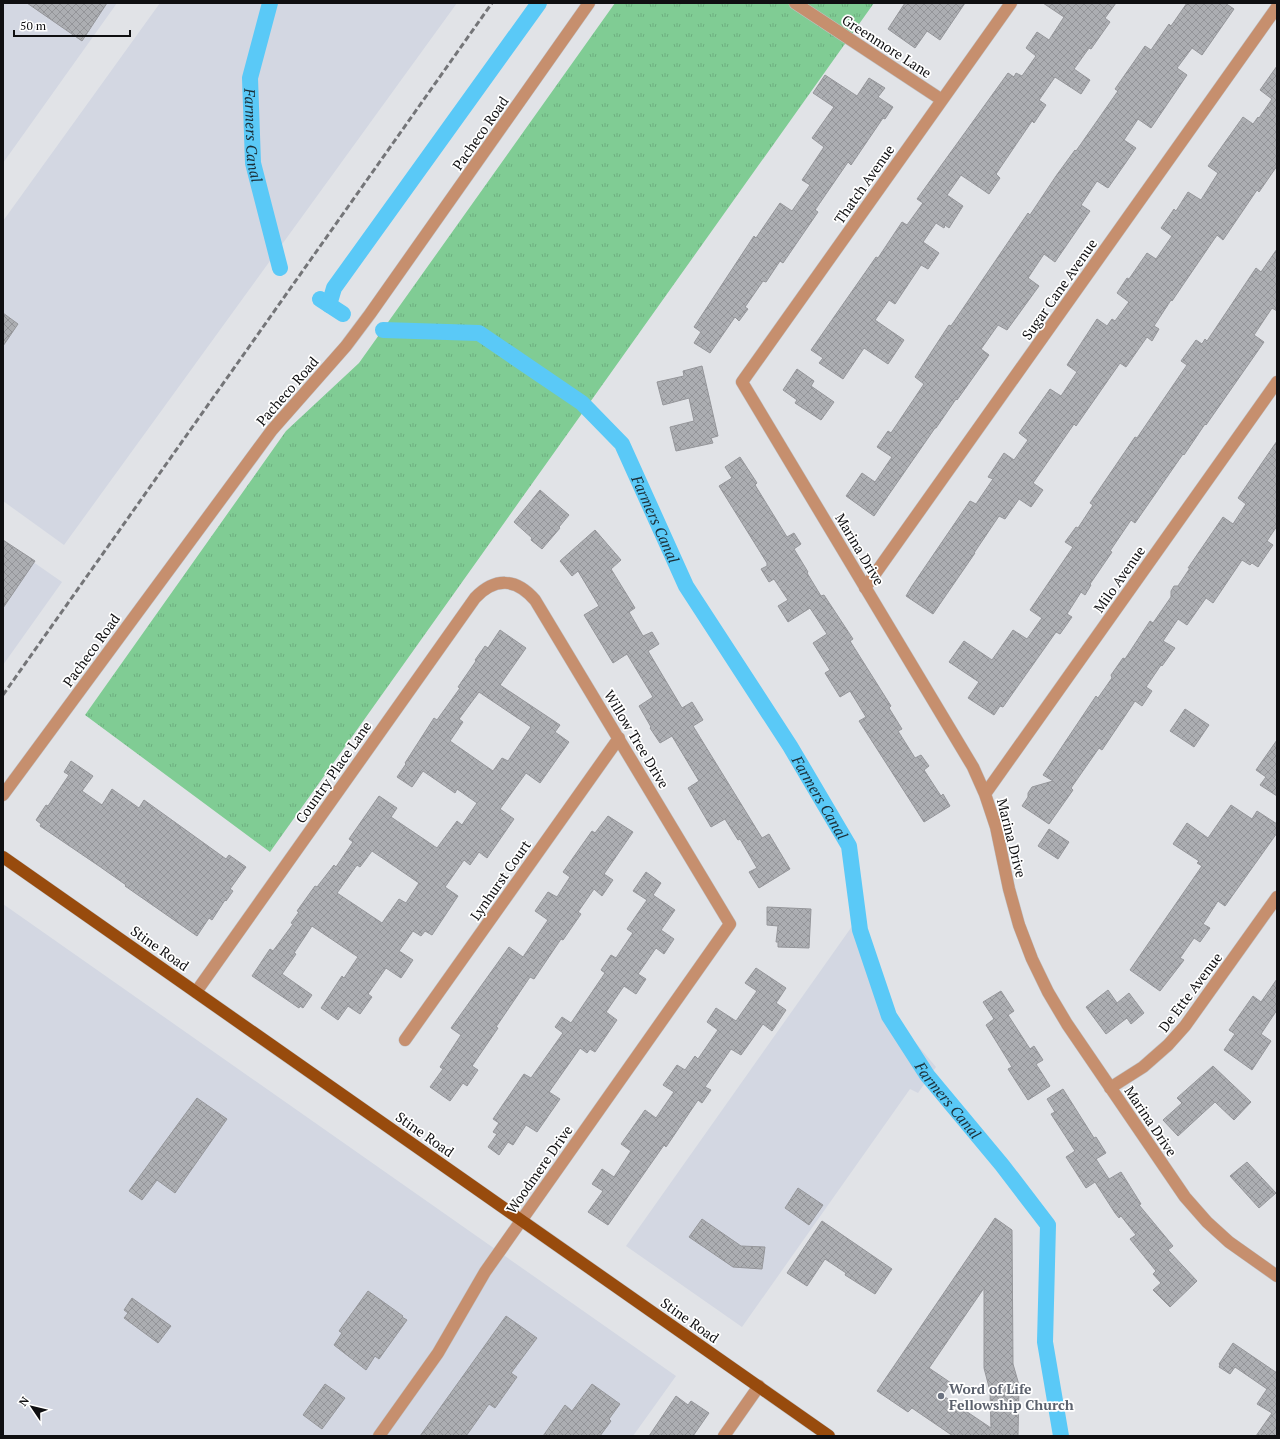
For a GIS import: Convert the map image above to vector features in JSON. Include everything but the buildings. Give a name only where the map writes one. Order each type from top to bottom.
[{"type":"main road","name":"Stine Road","points":[[3,857],[829,1436]]},
{"type":"street","name":"Pacheco Road","points":[[3,795],[272,430],[346,346],[370,314],[589,3]]},
{"type":"street","name":"Greenmore Lane","points":[[795,3],[942,100]]},
{"type":"street","name":"Thatch Avenue","points":[[742,382],[1011,3]]},
{"type":"street","name":"Sugar Cane Avenue","points":[[866,588],[1277,7]]},
{"type":"street","name":"Marina Drive","points":[[742,382],[973,767],[985,794],[996,827],[1009,889],[1019,925],[1032,959],[1048,992],[1067,1024],[1185,1196],[1203,1217],[1230,1242],[1277,1276]]},
{"type":"street","name":"Milo Avenue","points":[[985,794],[1277,382]]},
{"type":"street","name":"Willow Tree Drive","points":[[506,583],[517,585],[527,591],[535,600],[730,924]]},
{"type":"street","name":"Country Place Lane","points":[[196,992],[475,598],[483,589],[495,584],[506,583]]},
{"type":"street","name":"Lynhurst Court","points":[[405,1040],[619,738]]},
{"type":"street","name":"De Ette Avenue","points":[[1110,1088],[1148,1062],[1168,1045],[1185,1026],[1277,897]]},
{"type":"street","name":"Woodmere Drive","points":[[379,1436],[438,1353],[485,1272],[730,924]]},
{"type":"street","points":[[724,1436],[759,1386]]},
{"type":"shaded area","points":[[3,3],[117,3],[3,163]]},
{"type":"shaded area","points":[[160,3],[457,3],[64,545],[3,501],[3,221]]},
{"type":"shaded area","points":[[3,541],[62,582],[3,665]]},
{"type":"shaded area","points":[[3,904],[676,1376],[633,1436],[3,1436]]},
{"type":"shaded area","points":[[860,915],[877,977],[887,1003],[904,1029],[936,1067],[918,1093],[910,1089],[742,1327],[626,1246]]},
{"type":"green space","points":[[615,3],[874,3],[270,852],[85,715],[286,431],[359,363]]},
{"type":"waterway","name":"Farmers Canal","points":[[270,3],[250,78],[253,163],[280,268]]},
{"type":"waterway","points":[[329,305],[334,288],[539,3]]},
{"type":"waterway","name":"Farmers Canal","points":[[320,299],[343,314]]},
{"type":"waterway","name":"Farmers Canal","points":[[383,330],[479,333],[582,403],[622,444],[686,586],[790,746],[849,846],[860,930],[889,1016],[927,1075],[1002,1165],[1048,1225],[1045,1342],[1061,1436]]},
{"type":"railway","points":[[3,695],[492,3]]},
{"type":"place","name":"Word of Life Fellowship Church","points":[[941,1396]]}]
